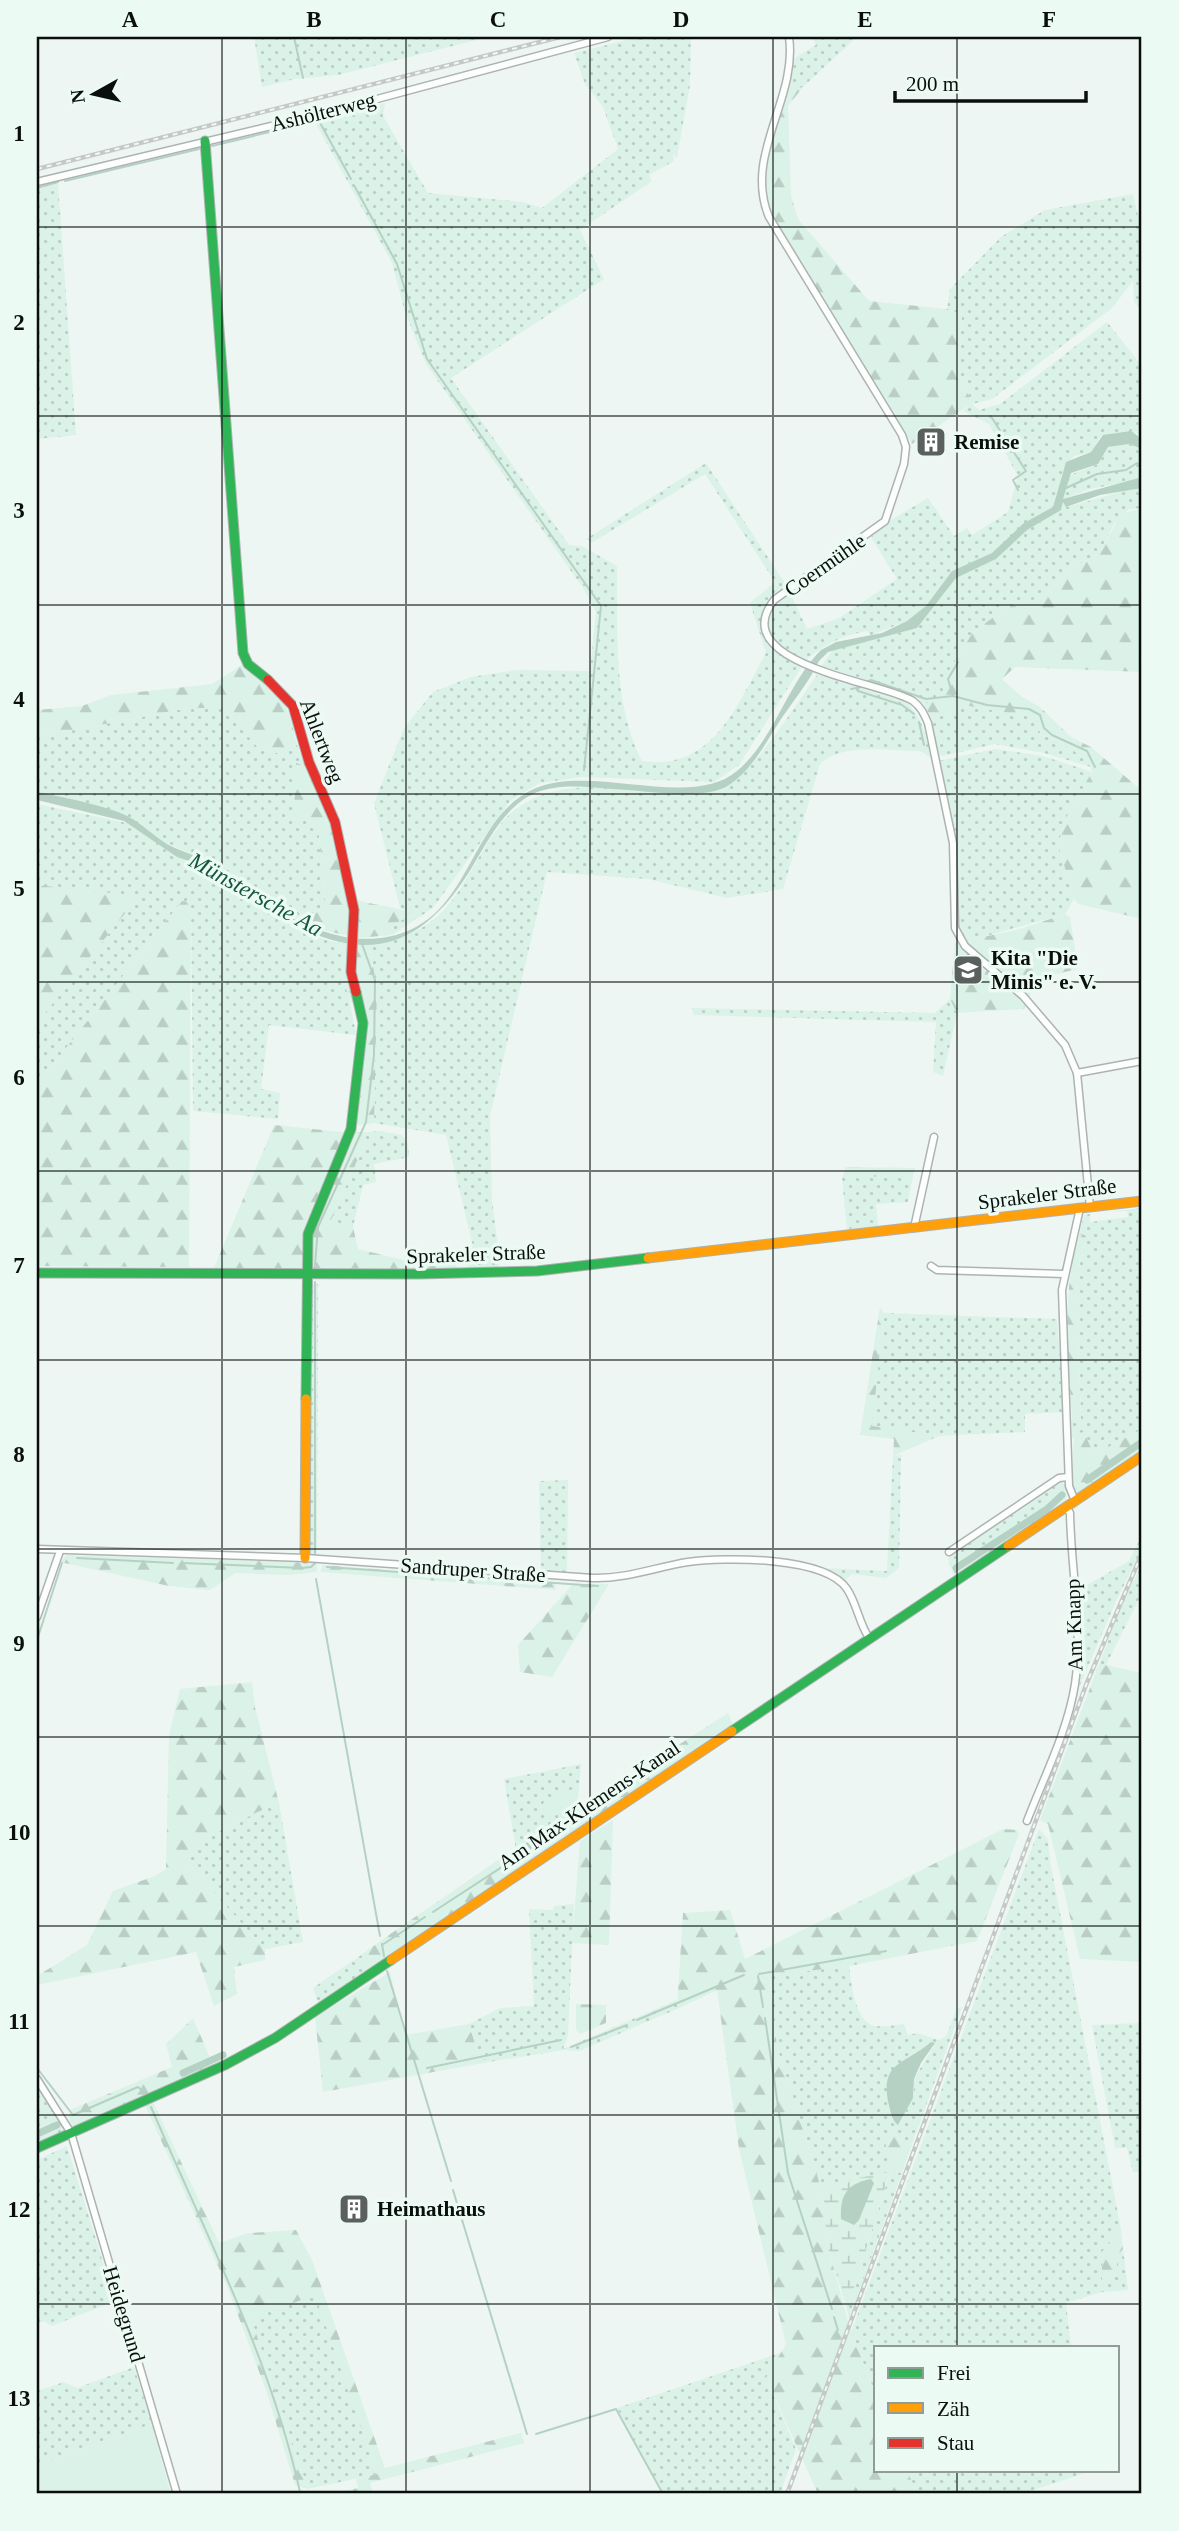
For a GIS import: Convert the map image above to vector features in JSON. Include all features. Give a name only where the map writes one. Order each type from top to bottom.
[{"type":"main road","name":"Ahlertweg","points":[[205,141],[243,653],[248,664],[282,691],[295,711],[309,762],[335,822],[353,904],[352,979],[363,1023],[351,1129],[346,1147],[312,1218],[307,1274],[311,1559]]},
{"type":"main road","name":"Sprakeler Straße","points":[[37,1273],[537,1271],[1142,1201]]},
{"type":"main road","name":"Am Max-Klemens-Kanal","points":[[37,2148],[264,2045],[1142,1456]]},
{"type":"street","name":"Ashölterweg","points":[[37,182],[321,114],[608,37]]},
{"type":"street","name":"Coermühle","points":[[789,37],[789,66],[764,158],[761,196],[769,217],[902,435],[906,453],[899,485],[885,521],[774,600],[767,609],[765,619],[774,643],[803,665],[913,701],[922,710],[928,723],[953,843],[955,928],[965,946],[1023,996],[1065,1045],[1077,1073],[1085,1208]]},
{"type":"street","points":[[1077,1073],[1142,1061]]},
{"type":"street","points":[[914,1228],[934,1136]]},
{"type":"street","name":"Am Knapp","points":[[1027,1821],[1069,1709],[1075,1683],[1075,1620],[1062,1297],[1064,1274],[1085,1208]]},
{"type":"street","points":[[932,1266],[937,1270],[1064,1274]]},
{"type":"street","points":[[949,1552],[1059,1478],[1068,1477]]},
{"type":"street","name":"Sandruper Straße","points":[[37,1549],[311,1559],[609,1578],[689,1562],[718,1560],[805,1565],[825,1573],[848,1590],[869,1638]]},
{"type":"street","points":[[37,1617],[60,1551]]},
{"type":"street","name":"Heidegrund","points":[[37,2079],[71,2133],[177,2494]]},
{"type":"green space","points":[[254,37],[488,37],[338,75],[295,79],[262,87]]},
{"type":"green space","points":[[639,37],[691,37],[690,85],[677,157],[673,154],[674,161],[649,175],[652,181],[580,230],[604,279],[451,378],[569,545],[582,546],[617,566],[617,641],[621,691],[632,739],[642,761],[667,762],[687,756],[705,745],[720,731],[766,653],[750,603],[775,582],[705,474],[591,543],[586,539],[706,463],[790,591],[824,571],[791,595],[807,629],[839,618],[897,579],[871,537],[889,521],[928,498],[954,536],[967,528],[972,535],[1008,512],[1018,476],[989,424],[963,411],[972,403],[959,374],[962,314],[947,309],[950,289],[1001,237],[1045,210],[1133,194],[1142,233],[1142,313],[1134,301],[1133,281],[1112,308],[992,399],[972,404],[979,410],[1000,404],[1107,322],[1138,361],[1142,359],[1142,439],[1137,433],[1101,436],[1091,452],[1074,456],[1065,465],[1053,507],[992,553],[952,571],[926,606],[907,621],[871,635],[867,631],[841,638],[805,661],[739,765],[714,782],[582,777],[540,783],[511,800],[433,908],[392,935],[387,927],[413,914],[400,908],[374,803],[404,728],[433,692],[471,677],[516,670],[590,671],[596,612],[585,591],[426,364],[405,312],[392,263],[315,122],[385,103],[383,116],[428,193],[523,202],[542,208],[618,149],[603,107],[585,84],[574,53]]},
{"type":"green space","points":[[812,37],[857,37],[803,87],[783,94],[793,59],[816,45]]},
{"type":"green space","points":[[803,87],[788,106],[791,196],[798,219],[869,301],[947,309],[962,314],[959,374],[972,403],[912,444],[769,214],[762,193],[768,150],[782,94]]},
{"type":"green space","points":[[58,183],[76,435],[37,439],[37,189]]},
{"type":"green space","points":[[1129,444],[1142,449],[1142,479],[1090,489],[1063,499],[1070,475],[1098,464],[1108,447]]},
{"type":"green space","points":[[1142,488],[1142,508],[1129,509],[1114,524],[1099,554],[1078,564],[1045,596],[1005,609],[973,632],[951,668],[942,693],[924,705],[915,695],[821,666],[834,649],[917,628],[956,578],[996,559],[1026,530],[1061,510],[1063,502],[1067,507]]},
{"type":"green space","points":[[1142,508],[1142,672],[1015,667],[1002,679],[1022,697],[1040,707],[1071,737],[1091,747],[1142,791],[1142,919],[1078,904],[1074,899],[1058,844],[1068,814],[1092,772],[1089,761],[1057,740],[1041,734],[1031,717],[964,705],[932,719],[924,705],[942,693],[951,668],[973,632],[1005,609],[1045,596],[1078,564],[1099,554],[1121,514]]},
{"type":"green space","points":[[242,665],[274,690],[290,716],[297,745],[287,747],[281,754],[259,749],[225,708],[188,708],[37,737],[37,710],[82,706],[111,695],[212,684]]},
{"type":"green space","points":[[817,675],[906,702],[920,721],[931,758],[921,751],[868,749],[841,753],[820,764],[783,889],[727,898],[648,879],[547,872],[490,1116],[492,1200],[500,1264],[497,1268],[470,1270],[458,1251],[473,1246],[446,1135],[374,1123],[377,988],[369,944],[398,938],[420,929],[438,916],[463,884],[503,821],[520,806],[539,796],[580,788],[690,793],[712,791],[726,786],[737,779],[762,752]]},
{"type":"green space","points":[[964,705],[1032,717],[1041,734],[1057,740],[1090,761],[1091,767],[1044,753],[995,744],[943,756],[937,754],[932,719]]},
{"type":"green space","points":[[188,708],[225,708],[259,749],[281,754],[287,747],[297,745],[305,766],[297,764],[318,826],[325,900],[322,909],[311,916],[310,927],[238,885],[200,858],[156,838],[120,813],[37,792],[37,737]]},
{"type":"green space","points":[[995,749],[1043,756],[1092,772],[1068,814],[1058,844],[1074,899],[1065,914],[968,941],[958,927],[956,842],[938,761]]},
{"type":"green space","points":[[296,763],[305,766],[332,822],[349,897],[414,914],[388,927],[392,935],[357,938],[310,927],[311,916],[322,909],[325,899],[318,827],[294,816]]},
{"type":"green space","points":[[37,804],[127,823],[177,857],[195,863],[322,939],[341,943],[356,1035],[269,1025],[261,1089],[280,1093],[278,1119],[193,1111],[191,902],[182,901],[37,1085],[37,1023],[138,897],[37,885]]},
{"type":"green space","points":[[37,885],[139,896],[37,1023]]},
{"type":"green space","points":[[182,901],[191,902],[189,1267],[37,1266],[37,1085]]},
{"type":"green space","points":[[1065,914],[1070,917],[1078,969],[1038,978],[1024,1009],[957,1013],[950,999],[955,943],[1020,929]]},
{"type":"green space","points":[[341,943],[369,944],[377,988],[374,1123],[358,1125],[355,1120],[366,1022],[364,1008],[351,1002],[343,981]]},
{"type":"green space","points":[[950,999],[957,1013],[943,1076],[933,1072],[936,1022],[694,1015],[691,1008],[935,1013]]},
{"type":"green space","points":[[274,1125],[367,1132],[328,1227],[353,1227],[358,1249],[412,1262],[451,1256],[458,1269],[214,1268]]},
{"type":"green space","points":[[380,1131],[402,1135],[408,1144],[409,1157],[374,1164],[376,1182],[363,1185],[353,1227],[328,1227],[367,1132]]},
{"type":"green space","points":[[846,1167],[915,1168],[913,1175],[842,1178]]},
{"type":"green space","points":[[913,1175],[908,1202],[876,1204],[878,1226],[847,1229],[842,1178]]},
{"type":"green space","points":[[1142,1208],[1142,1429],[1094,1455],[1084,1432],[1072,1438],[1072,1418],[1081,1420],[1076,1277],[1085,1242],[1079,1236],[1084,1215],[1090,1214],[1090,1222],[1128,1217],[1127,1211],[1107,1212]]},
{"type":"green space","points":[[1079,1236],[1086,1236],[1076,1277],[1081,1420],[1076,1423],[1072,1418],[1070,1395],[1068,1303],[1073,1258]]},
{"type":"green space","points":[[310,1283],[318,1284],[317,1556],[309,1555]]},
{"type":"green space","points":[[880,1307],[884,1313],[872,1426],[939,1436],[893,1456],[894,1439],[860,1435]]},
{"type":"green space","points":[[884,1313],[1057,1319],[1064,1412],[1025,1414],[1025,1432],[939,1436],[871,1427]]},
{"type":"green space","points":[[1142,1429],[1142,1451],[1079,1494],[1075,1494],[1072,1489],[1074,1434],[1084,1432],[1094,1455]]},
{"type":"green space","points":[[901,1455],[899,1568],[886,1578],[852,1574],[844,1581],[822,1568],[887,1571],[893,1456]]},
{"type":"green space","points":[[568,1480],[567,1573],[541,1572],[539,1481]]},
{"type":"green space","points":[[1062,1481],[1067,1488],[1066,1502],[954,1577],[948,1559],[950,1555]]},
{"type":"green space","points":[[1142,1535],[1142,1549],[1116,1601],[1075,1697],[1081,1656],[1080,1589],[1129,1561]]},
{"type":"green space","points":[[66,1555],[317,1563],[317,1572],[289,1575],[235,1573],[210,1590],[169,1586],[60,1562]]},
{"type":"green space","points":[[1142,1564],[1142,1593],[1106,1665],[1096,1672],[1123,1602]]},
{"type":"green space","points":[[323,1565],[555,1583],[556,1590],[320,1572]]},
{"type":"green space","points":[[573,1584],[609,1584],[552,1677],[520,1672],[518,1645]]},
{"type":"green space","points":[[1106,1665],[1142,1673],[1142,1962],[1080,1959],[1048,1824],[1040,1820],[1096,1672]]},
{"type":"green space","points":[[252,1682],[255,1707],[279,1803],[212,1836],[200,1845],[188,1864],[265,1949],[265,1960],[234,1967],[237,1994],[214,2006],[196,1952],[37,1985],[37,1976],[87,1945],[113,1891],[155,1876],[166,1869],[169,1735],[180,1689]]},
{"type":"green space","points":[[728,1713],[733,1725],[369,1969],[361,1955],[383,1939],[587,1799],[594,1798],[600,1802],[638,1771]]},
{"type":"green space","points":[[581,1764],[577,1807],[516,1850],[504,1779]]},
{"type":"green space","points":[[579,1786],[577,1805],[550,1818],[543,1803]]},
{"type":"green space","points":[[279,1803],[303,1942],[265,1949],[188,1864],[192,1854],[212,1836]]},
{"type":"green space","points":[[613,1820],[609,1945],[572,1943],[580,1841]]},
{"type":"green space","points":[[1003,1829],[1017,1830],[1019,1834],[977,1941],[849,1966],[774,1975],[770,1983],[777,2047],[820,2185],[829,2251],[851,2332],[874,2390],[874,2472],[908,2472],[917,2494],[818,2494],[766,2378],[786,2344],[739,2149],[717,1990],[677,2009],[683,1913],[730,1910],[745,1959]]},
{"type":"green space","points":[[1039,1829],[1048,1839],[1121,2229],[1102,2252],[1102,2280],[1117,2275],[1117,2256],[1123,2249],[1128,2290],[1102,2292],[1066,2303],[1071,2346],[874,2346],[874,2390],[851,2332]]},
{"type":"green space","points":[[574,1904],[568,2035],[563,2049],[677,2000],[677,2009],[579,2051],[563,2050],[489,2062],[478,2054],[469,2024],[500,2008],[534,2006],[529,1909],[553,1910],[554,1906]]},
{"type":"green space","points":[[361,1955],[369,1969],[318,2003],[313,1988]]},
{"type":"green space","points":[[849,1966],[855,2001],[863,2018],[875,2026],[904,2024],[908,2035],[917,2033],[939,2040],[946,2036],[957,2008],[962,2007],[912,2144],[890,2132],[890,2172],[902,2173],[849,2319],[847,2310],[890,2173],[820,2185],[777,2047],[770,1983],[773,1975]],"holes":[[[931,2042],[935,2044],[914,2079],[914,2094],[900,2123],[892,2120],[889,2074]]]},
{"type":"green space","points":[[390,1972],[405,2035],[469,2024],[478,2054],[489,2062],[323,2092],[315,2017]]},
{"type":"green space","points":[[576,2004],[606,2005],[606,2023],[580,2034],[576,2030]]},
{"type":"green space","points":[[193,2018],[213,2065],[77,2126],[72,2125],[68,2117],[72,2109],[172,2067],[166,2044]]},
{"type":"green space","points":[[1142,2023],[1142,2172],[1133,2172],[1127,2148],[1115,2148],[1092,2025]]},
{"type":"green space","points":[[37,2088],[63,2127],[60,2133],[37,2143]]},
{"type":"green space","points":[[153,2102],[219,2243],[248,2233],[296,2230],[312,2260],[385,2468],[521,2433],[524,2443],[370,2483],[374,2494],[329,2494],[358,2488],[356,2479],[377,2474],[315,2295],[251,2318],[308,2489],[295,2485],[266,2390],[227,2286],[145,2105]]},
{"type":"green space","points":[[890,2132],[912,2144],[902,2173],[890,2172],[885,2141]]},
{"type":"green space","points":[[67,2146],[115,2301],[52,2326],[44,2321],[37,2324],[37,2160]]},
{"type":"green space","points":[[890,2172],[847,2310],[829,2251],[820,2185]]},
{"type":"green space","points":[[1121,2229],[1123,2249],[1117,2256],[1117,2275],[1102,2280],[1102,2252]]},
{"type":"green space","points":[[316,2294],[377,2474],[308,2489],[251,2318]]},
{"type":"green space","points":[[783,2352],[766,2378],[796,2449],[780,2494],[662,2494],[617,2408]]},
{"type":"green space","points":[[134,2367],[152,2424],[37,2465],[37,2391],[64,2382],[77,2388]]},
{"type":"green space","points":[[152,2424],[170,2491],[159,2494],[37,2494],[37,2465]]},
{"type":"green space","points":[[908,2472],[1088,2472],[1021,2494],[917,2494]]},
{"type":"shaded area","points":[[1131,431],[1142,439],[1142,449],[1129,444],[1108,447],[1098,464],[1071,473],[1063,499],[1135,479],[1142,479],[1142,488],[1100,495],[1066,507],[1063,502],[1061,510],[1027,530],[996,559],[956,578],[917,628],[828,652],[819,661],[752,763],[738,779],[718,790],[704,793],[673,794],[574,786],[535,793],[524,799],[506,816],[471,869],[439,911],[406,935],[373,945],[339,942],[304,929],[268,910],[195,863],[177,857],[124,821],[37,800],[37,792],[121,813],[167,844],[206,862],[277,909],[329,933],[357,938],[384,937],[412,929],[432,916],[448,899],[499,817],[515,800],[536,788],[559,782],[585,781],[694,787],[718,782],[737,771],[761,744],[799,679],[821,650],[836,642],[882,633],[907,621],[926,606],[952,571],[992,553],[1024,523],[1053,507],[1066,462],[1091,452],[1103,435]]},
{"type":"shaded area","points":[[931,2042],[935,2043],[921,2063],[914,2079],[913,2098],[898,2125],[890,2111],[887,2091],[891,2072]]},
{"type":"shaded area","points":[[871,2179],[874,2183],[859,2220],[854,2225],[841,2219],[846,2193],[855,2184]]},
{"type":"waterway","points":[[294,37],[303,78]]},
{"type":"waterway","points":[[319,121],[351,179]]},
{"type":"waterway","points":[[212,146],[307,123]]},
{"type":"waterway","points":[[65,181],[199,149]]},
{"type":"waterway","points":[[37,188],[58,182]]},
{"type":"waterway","points":[[355,187],[397,264],[427,359],[601,606],[584,770]]},
{"type":"waterway","points":[[992,418],[1026,471],[1013,480],[1018,490]]},
{"type":"waterway","points":[[1066,488],[1097,474],[1126,470],[1137,463],[1142,467]]},
{"type":"waterway","points":[[953,696],[948,679],[958,662]]},
{"type":"waterway","points":[[865,683],[871,680],[926,699],[953,696],[987,705],[1029,709],[1040,715],[1044,728],[1052,735],[1087,751],[1095,767]]},
{"type":"waterway","points":[[851,689],[862,687]]},
{"type":"waterway","points":[[858,691],[902,705],[914,714]]},
{"type":"waterway","points":[[919,722],[924,745]]},
{"type":"waterway","points":[[315,1265],[318,1227],[366,1122],[374,1055],[375,980],[362,944]]},
{"type":"waterway","points":[[315,1282],[315,1557]]},
{"type":"waterway","points":[[1087,1480],[1142,1442]]},
{"type":"waterway","points":[[956,1568],[1047,1509],[1062,1495]]},
{"type":"waterway","points":[[77,1558],[173,1563]]},
{"type":"waterway","points":[[37,1640],[62,1563]]},
{"type":"waterway","points":[[182,1563],[302,1568],[311,1567],[315,1563]]},
{"type":"waterway","points":[[327,1567],[598,1586]]},
{"type":"waterway","points":[[316,1579],[380,1936]]},
{"type":"waterway","points":[[433,1912],[594,1807]]},
{"type":"waterway","points":[[382,1945],[425,1917]]},
{"type":"waterway","points":[[382,1944],[384,1956]]},
{"type":"waterway","points":[[759,1974],[886,1951]]},
{"type":"waterway","points":[[387,1971],[451,2181]]},
{"type":"waterway","points":[[637,2020],[744,1975]]},
{"type":"waterway","points":[[758,1976],[763,2007]]},
{"type":"waterway","points":[[765,2018],[788,2173],[832,2309]]},
{"type":"waterway","points":[[571,2047],[627,2025]]},
{"type":"waterway","points":[[427,2068],[561,2040]]},
{"type":"waterway","points":[[183,2073],[223,2055]]},
{"type":"waterway","points":[[37,2068],[73,2115],[138,2087],[144,2092]]},
{"type":"waterway","points":[[151,2107],[254,2344],[272,2393],[300,2492]]},
{"type":"waterway","points":[[37,2134],[57,2125]]},
{"type":"waterway","points":[[453,2190],[527,2434]]},
{"type":"waterway","points":[[834,2317],[838,2330]]},
{"type":"waterway","points":[[536,2434],[616,2409],[663,2494]]},
{"type":"railway","points":[[37,169],[560,37]]},
{"type":"railway","points":[[787,2494],[1086,1685],[1142,1553]]},
{"type":"traffic: fast","points":[[205,141],[243,653],[248,664],[268,680]]},
{"type":"traffic: fast","points":[[306,1399],[308,1234],[351,1129],[363,1023],[356,992]]},
{"type":"traffic: fast","points":[[37,1273],[419,1274],[537,1271],[648,1258]]},
{"type":"traffic: fast","points":[[732,1731],[1008,1546]]},
{"type":"traffic: fast","points":[[37,2148],[225,2065],[275,2038],[391,1960]]},
{"type":"traffic: slow","points":[[648,1258],[1142,1201]]},
{"type":"traffic: slow","points":[[305,1558],[306,1399]]},
{"type":"traffic: slow","points":[[1008,1546],[1142,1456]]},
{"type":"traffic: slow","points":[[391,1960],[732,1731]]},
{"type":"traffic: jam","points":[[268,680],[293,706],[309,762],[335,822],[354,910],[351,972],[356,992]]},
{"type":"place","name":"Remise","points":[[931,442]]},
{"type":"place","name":"Kita \"Die Minis\" e. V.","points":[[968,970]]},
{"type":"place","name":"Heimathaus","points":[[354,2209]]},
{"type":"water label","name":"Münstersche Aa","points":[[256,894]]}]
